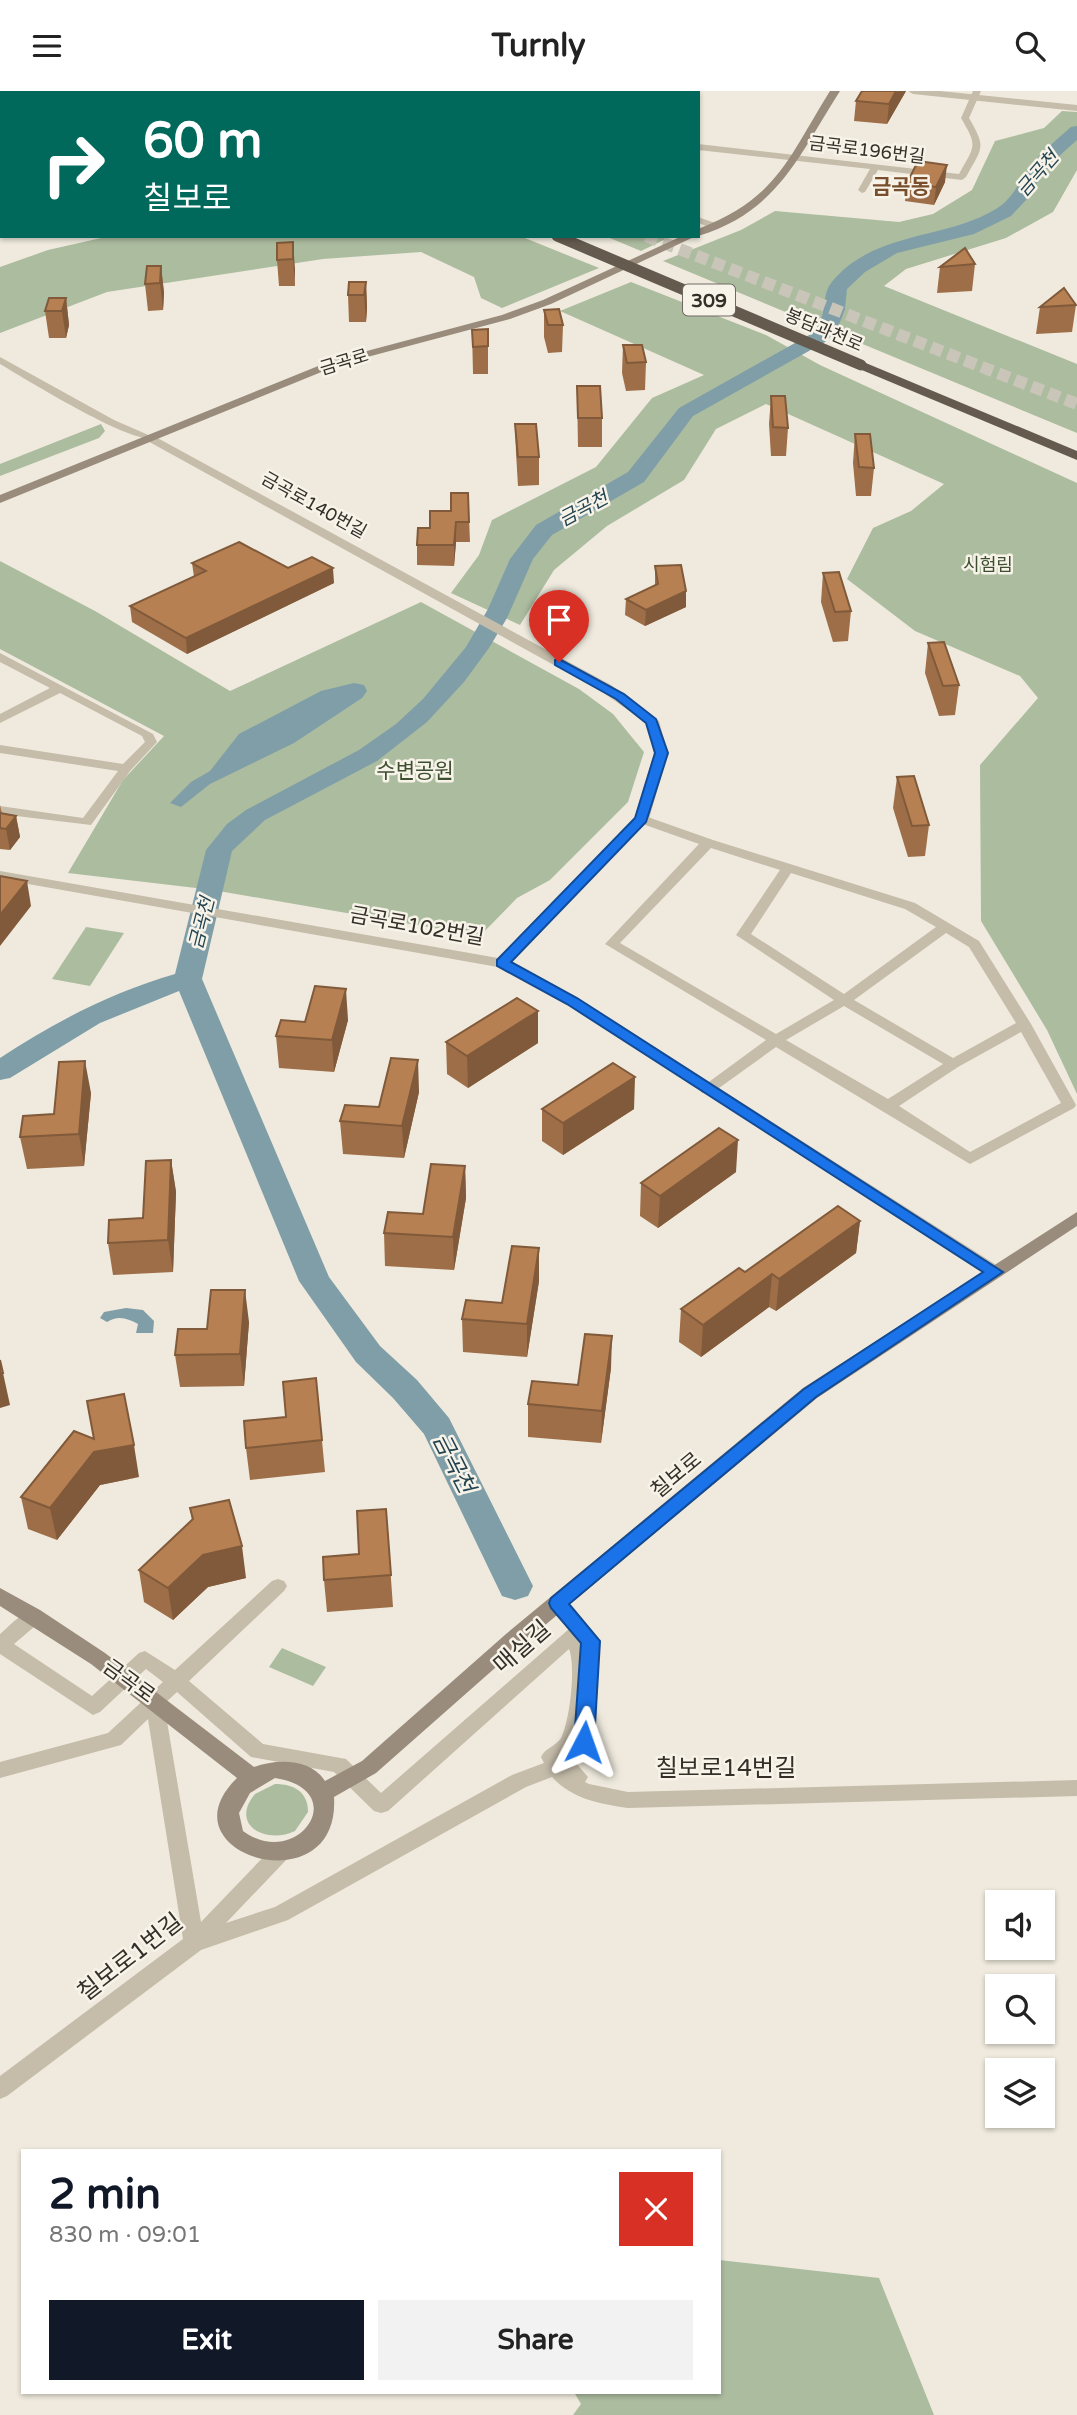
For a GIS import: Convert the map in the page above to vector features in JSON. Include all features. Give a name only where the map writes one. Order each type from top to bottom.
[{"type":"highway","name":"봉담과천로","points":[[563,238],[1077,446]]},
{"type":"highway","name":"봉담과천로","points":[[588,238],[1077,456]]},
{"type":"main road","points":[[700,232],[743,213],[776,187],[797,158],[815,121],[835,91]]},
{"type":"main road","name":"금곡로","points":[[0,499],[337,362],[506,317],[547,302],[687,238]]},
{"type":"main road","name":"칠보로","points":[[323,1793],[369,1767],[558,1603],[810,1393],[1077,1218]]},
{"type":"main road","name":"금곡로","points":[[0,1596],[35,1616],[125,1677],[251,1777]]},
{"type":"main road","points":[[274,1769],[297,1772],[317,1783],[323,1793],[326,1814],[315,1835],[294,1849],[281,1852],[255,1850],[243,1844],[230,1825],[230,1803],[234,1793],[251,1777],[274,1769]]},
{"type":"street","points":[[913,91],[976,93],[1077,108]]},
{"type":"street","name":"금곡로196번길","points":[[700,147],[962,177],[978,147],[978,140],[965,118],[976,93]]},
{"type":"street","points":[[862,190],[876,167]]},
{"type":"street","points":[[700,221],[715,226]]},
{"type":"street","points":[[0,360],[110,422],[148,437]]},
{"type":"street","name":"금곡로140번길","points":[[148,437],[606,688],[652,721],[661,753],[642,819]]},
{"type":"street","points":[[0,810],[86,822],[126,768],[151,742],[146,734],[3,661]]},
{"type":"street","points":[[0,719],[60,688]]},
{"type":"street","points":[[0,749],[126,768]]},
{"type":"street","points":[[502,963],[642,819],[708,843],[910,906],[974,944],[1024,1024],[1069,1105],[970,1159],[888,1106],[612,944],[708,843]]},
{"type":"street","points":[[789,868],[743,935],[844,1000],[953,1064]]},
{"type":"street","name":"금곡로102번길","points":[[0,875],[502,963],[572,1001],[707,1090],[995,1272]]},
{"type":"street","points":[[707,1090],[776,1040],[844,1000],[946,927]]},
{"type":"street","points":[[888,1106],[953,1064],[1024,1024]]},
{"type":"street","points":[[0,1770],[114,1739],[278,1586]]},
{"type":"street","points":[[155,1699],[194,1943],[281,1914],[519,1781],[560,1766],[584,1742],[590,1641],[558,1603]]},
{"type":"street","points":[[0,1644],[35,1616]]},
{"type":"street","name":"매실길","points":[[0,1644],[93,1707],[145,1658],[258,1751],[339,1765],[381,1805],[572,1635],[582,1658],[577,1717],[568,1745],[550,1757],[560,1766]]},
{"type":"street","points":[[560,1766],[559,1775],[574,1786],[601,1796],[628,1800],[1077,1788]]},
{"type":"street","name":"칠보로14번길","points":[[560,1766],[582,1780],[618,1792],[758,1795],[1077,1783]]},
{"type":"street","name":"칠보로1번길","points":[[0,2089],[194,1943],[281,1852]]},
{"type":"green space","points":[[1062,111],[1077,112],[1077,170],[1053,212],[1006,238],[906,269],[884,286],[1077,364],[1077,433],[663,261],[741,230],[775,211],[899,222],[933,214],[972,190],[995,141],[1044,128]]},
{"type":"green space","points":[[101,238],[525,238],[599,268],[502,308],[481,298],[474,277],[421,252],[323,259],[107,292],[0,333],[0,267],[48,250]]},
{"type":"green space","points":[[610,238],[668,238],[641,251]]},
{"type":"green space","name":"시험림","points":[[631,282],[766,335],[820,365],[1077,483],[1077,1094],[1047,1030],[981,921],[980,765],[1038,698],[1020,676],[915,631],[847,579],[873,528],[911,511],[944,484],[766,404],[716,429],[684,480],[607,526],[554,570],[520,625],[451,593],[479,555],[492,520],[596,467],[652,398],[704,375],[560,311]]},
{"type":"green space","points":[[101,424],[105,431],[99,438],[0,476],[0,464]]},
{"type":"green space","name":"수변공원","points":[[0,561],[95,611],[230,691],[421,602],[579,689],[613,714],[644,752],[628,802],[550,880],[517,898],[480,936],[213,890],[68,873],[123,780],[164,736],[0,649]]},
{"type":"green space","points":[[86,927],[124,933],[90,986],[52,979]]},
{"type":"green space","points":[[282,1648],[326,1667],[313,1686],[269,1667]]},
{"type":"green space","points":[[275,1784],[294,1788],[306,1799],[308,1812],[295,1831],[284,1835],[263,1834],[254,1829],[246,1815],[248,1805],[255,1794]]},
{"type":"green space","points":[[721,2260],[879,2278],[934,2415],[573,2415],[581,2404],[575,2394],[721,2394]]},
{"type":"water","points":[[354,683],[364,685],[367,691],[362,698],[294,743],[210,784],[181,807],[170,803],[191,782],[210,771],[239,734],[321,691]]},
{"type":"water","points":[[126,1308],[143,1310],[154,1321],[153,1333],[136,1333],[138,1324],[126,1319],[107,1322],[100,1318],[104,1312]]},
{"type":"building","points":[[862,91],[896,91],[889,104],[856,101]]},
{"type":"building","points":[[918,161],[947,165],[936,187],[907,183]]},
{"type":"building","points":[[293,242],[293,259],[277,260],[277,243]]},
{"type":"building","points":[[965,248],[975,264],[940,267]]},
{"type":"building","points":[[147,266],[161,266],[160,283],[145,284]]},
{"type":"building","points":[[349,282],[366,282],[364,295],[348,295]]},
{"type":"building","points":[[1064,288],[1076,305],[1040,307]]},
{"type":"building","points":[[49,298],[66,298],[62,311],[45,311]]},
{"type":"building","points":[[559,309],[563,325],[548,325],[544,310]]},
{"type":"building","points":[[488,329],[488,346],[473,347],[472,330]]},
{"type":"building","points":[[623,345],[642,345],[646,362],[627,363]]},
{"type":"building","points":[[577,386],[600,386],[602,418],[578,418]]},
{"type":"building","points":[[771,396],[785,396],[788,428],[773,427]]},
{"type":"building","points":[[515,424],[536,424],[539,457],[518,457]]},
{"type":"building","points":[[855,434],[870,434],[874,468],[859,467]]},
{"type":"building","points":[[451,493],[468,493],[469,522],[456,522],[454,545],[417,545],[418,528],[430,528],[430,511],[451,511]]},
{"type":"building","points":[[239,542],[288,568],[312,557],[333,568],[186,638],[130,606],[206,571],[192,563]]},
{"type":"building","points":[[681,565],[686,591],[646,610],[626,599],[658,584],[655,566]]},
{"type":"building","points":[[839,572],[851,611],[835,612],[823,573]]},
{"type":"building","points":[[944,642],[959,685],[943,686],[928,643]]},
{"type":"building","points":[[914,776],[929,825],[912,826],[897,777]]},
{"type":"building","points":[[0,813],[16,816],[6,829],[0,828]]},
{"type":"building","points":[[0,876],[27,881],[0,915]]},
{"type":"building","points":[[315,986],[346,989],[332,1040],[276,1036],[281,1020],[305,1022]]},
{"type":"building","points":[[517,998],[538,1011],[467,1056],[446,1042]]},
{"type":"building","points":[[391,1058],[418,1060],[402,1126],[340,1121],[345,1105],[379,1107]]},
{"type":"building","points":[[85,1061],[79,1134],[20,1137],[23,1116],[54,1114],[59,1062]]},
{"type":"building","points":[[613,1063],[635,1077],[563,1123],[542,1109]]},
{"type":"building","points":[[719,1128],[738,1140],[660,1196],[641,1183]]},
{"type":"building","points":[[171,1160],[168,1240],[108,1243],[109,1220],[143,1218],[146,1161]]},
{"type":"building","points":[[431,1164],[465,1166],[453,1237],[384,1233],[388,1212],[423,1214]]},
{"type":"building","points":[[838,1206],[860,1221],[779,1279],[772,1274],[703,1325],[681,1309],[739,1268],[745,1272]]},
{"type":"building","points":[[512,1246],[539,1248],[527,1324],[462,1319],[466,1300],[502,1303]]},
{"type":"building","points":[[211,1290],[245,1290],[240,1354],[175,1355],[178,1329],[207,1329]]},
{"type":"building","points":[[585,1334],[612,1336],[602,1411],[528,1404],[532,1381],[578,1385]]},
{"type":"building","points":[[316,1378],[322,1440],[246,1448],[244,1421],[286,1417],[283,1382]]},
{"type":"building","points":[[124,1394],[134,1445],[94,1452],[50,1508],[21,1497],[74,1431],[94,1439],[87,1401]]},
{"type":"building","points":[[229,1500],[242,1546],[203,1555],[168,1588],[139,1570],[193,1519],[190,1508]]},
{"type":"building","points":[[386,1509],[391,1575],[324,1580],[323,1557],[359,1554],[357,1511]]},
{"type":"waterway","name":"금곡천","points":[[188,979],[219,850],[227,839],[255,815],[368,756],[418,717],[455,677],[477,648],[495,618],[521,559],[544,530],[569,513],[611,494],[636,477],[686,412],[818,338],[827,330],[835,309],[838,287],[858,268],[890,249],[922,239],[968,230],[1005,212],[1020,196],[1042,163],[1077,131]]},
{"type":"waterway","name":"금곡천","points":[[0,1071],[90,1017],[137,995],[188,979]]},
{"type":"waterway","name":"금곡천","points":[[188,979],[315,1281],[368,1354],[405,1389],[437,1427],[515,1586]]},
{"type":"tunnel","points":[[651,238],[1077,404]]},
{"type":"district","name":"금곡동","points":[[901,187]]},
{"type":"route","points":[[559,662],[606,688],[652,721],[661,753],[642,819],[502,963],[572,1001],[707,1090],[995,1272],[810,1393],[558,1603],[590,1641],[584,1742]]}]
